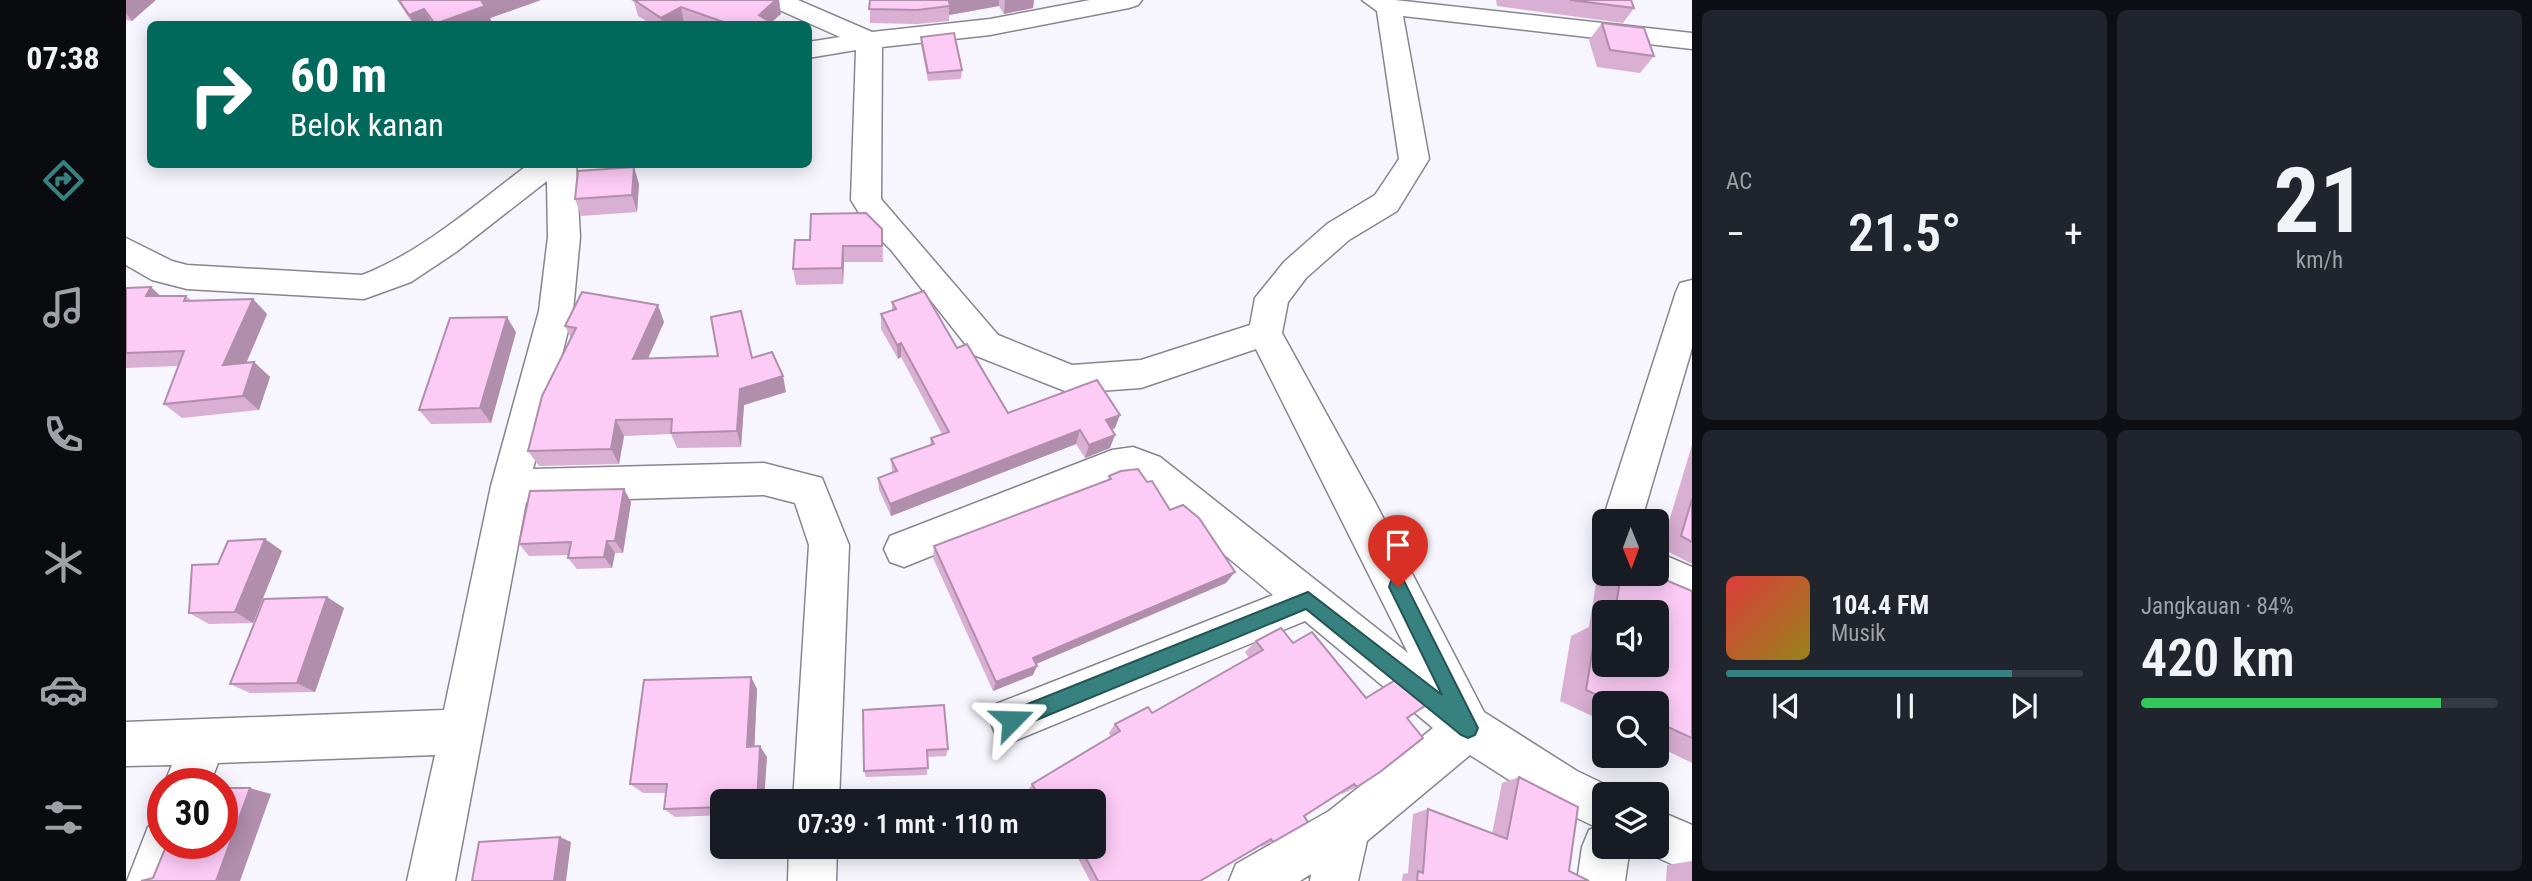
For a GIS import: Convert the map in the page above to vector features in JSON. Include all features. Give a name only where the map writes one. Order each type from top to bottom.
[{"type":"street","points":[[777,0],[869,40]]},
{"type":"street","points":[[977,0],[995,26]]},
{"type":"street","points":[[812,49],[995,26],[1129,0]]},
{"type":"street","points":[[1468,728],[1362,516],[1265,333],[1272,298],[1295,270],[1338,232],[1386,203],[1414,159],[1382,4],[1692,41]]},
{"type":"street","points":[[869,40],[866,200],[878,218],[902,242],[986,345],[1070,379],[1141,374],[1265,333]]},
{"type":"street","points":[[126,250],[163,271],[187,277],[364,288],[400,273],[445,244],[544,168]]},
{"type":"street","points":[[431,881],[510,486],[556,311],[564,237],[561,168]]},
{"type":"street","points":[[1625,509],[1692,292]]},
{"type":"street","points":[[904,549],[1112,466],[1133,463],[1147,468],[1468,728],[1560,787],[1592,802]]},
{"type":"street","points":[[510,486],[764,479],[809,490],[829,545],[817,789]]},
{"type":"street","points":[[1670,577],[1692,586]]},
{"type":"street","points":[[1012,720],[1308,600]]},
{"type":"street","points":[[1253,881],[1346,828],[1468,728]]},
{"type":"street","points":[[126,744],[461,733]]},
{"type":"street","points":[[193,768],[203,742]]},
{"type":"street","points":[[1334,881],[1346,828]]},
{"type":"street","points":[[1669,838],[1692,849]]},
{"type":"street","points":[[150,881],[159,859]]},
{"type":"street","points":[[811,881],[812,859]]},
{"type":"street","points":[[1601,881],[1604,859]]},
{"type":"building","points":[[399,0],[488,0],[482,2],[485,6],[443,21],[433,21],[424,9],[409,15]]},
{"type":"building","points":[[634,0],[776,0],[759,15],[768,21],[721,21],[681,7],[661,18]]},
{"type":"building","points":[[870,0],[954,0],[949,1],[950,6],[917,10],[869,9]]},
{"type":"building","points":[[1570,0],[1631,0],[1634,8]]},
{"type":"building","points":[[1602,23],[1644,28],[1654,56],[1610,50]]},
{"type":"building","points":[[954,33],[962,70],[928,73],[921,37]]},
{"type":"building","points":[[634,168],[632,195],[575,199],[578,171]]},
{"type":"building","points":[[866,213],[882,229],[882,246],[843,246],[842,268],[793,269],[795,240],[810,240],[811,214]]},
{"type":"building","points":[[151,287],[146,296],[186,296],[184,301],[253,299],[223,365],[254,362],[243,396],[164,404],[184,351],[126,353],[126,288]]},
{"type":"building","points":[[924,291],[957,348],[967,344],[1008,413],[1097,380],[1120,415],[1106,420],[1115,435],[1089,445],[1080,430],[890,504],[878,478],[897,471],[891,459],[934,444],[931,438],[949,432],[901,343],[897,345],[881,314],[896,309],[892,302]]},
{"type":"building","points":[[582,292],[658,305],[633,359],[718,356],[711,317],[741,311],[752,358],[772,352],[783,376],[740,389],[737,431],[671,433],[672,419],[616,420],[611,449],[528,451],[542,396],[576,328],[565,326]]},
{"type":"building","points":[[507,317],[480,408],[419,410],[450,318]]},
{"type":"building","points":[[1138,469],[1147,482],[1152,481],[1170,510],[1183,505],[1199,518],[1235,572],[1033,658],[1037,666],[996,682],[934,546],[1111,479],[1109,476],[1121,471]]},
{"type":"building","points":[[624,489],[615,541],[607,541],[604,557],[568,558],[571,542],[519,544],[530,491]]},
{"type":"building","points":[[1692,499],[1692,542],[1681,536]]},
{"type":"building","points":[[265,539],[235,612],[189,613],[192,565],[218,564],[228,541]]},
{"type":"building","points":[[1670,582],[1692,591],[1692,738],[1669,727],[1669,691],[1592,693],[1586,690],[1592,653],[1592,677],[1669,677],[1669,600],[1617,600],[1619,586],[1670,586]]},
{"type":"building","points":[[327,597],[297,683],[230,684],[264,599]]},
{"type":"building","points":[[1281,628],[1293,643],[1312,632],[1366,698],[1397,679],[1426,705],[1407,718],[1423,738],[1380,772],[1357,787],[1354,784],[1304,816],[1308,822],[1273,842],[1271,839],[1200,881],[1098,881],[1086,859],[1106,859],[1106,789],[1035,789],[1032,784],[1120,731],[1115,724],[1148,707],[1152,713],[1263,650],[1256,641]]},
{"type":"building","points":[[751,677],[747,747],[760,746],[758,789],[710,789],[710,807],[664,809],[667,784],[630,784],[644,680]]},
{"type":"building","points":[[944,705],[948,749],[927,750],[928,768],[864,771],[863,710]]},
{"type":"building","points":[[1519,777],[1578,807],[1569,871],[1589,881],[1417,881],[1418,871],[1423,873],[1428,809],[1507,839]]},
{"type":"building","points":[[238,788],[250,788],[238,821]]},
{"type":"building","points":[[560,837],[554,881],[472,881],[479,842]]},
{"type":"building","points":[[161,859],[224,859],[216,881],[141,881],[153,878]]},
{"type":"route","points":[[1012,720],[1308,600],[1468,728],[1398,587]]}]
